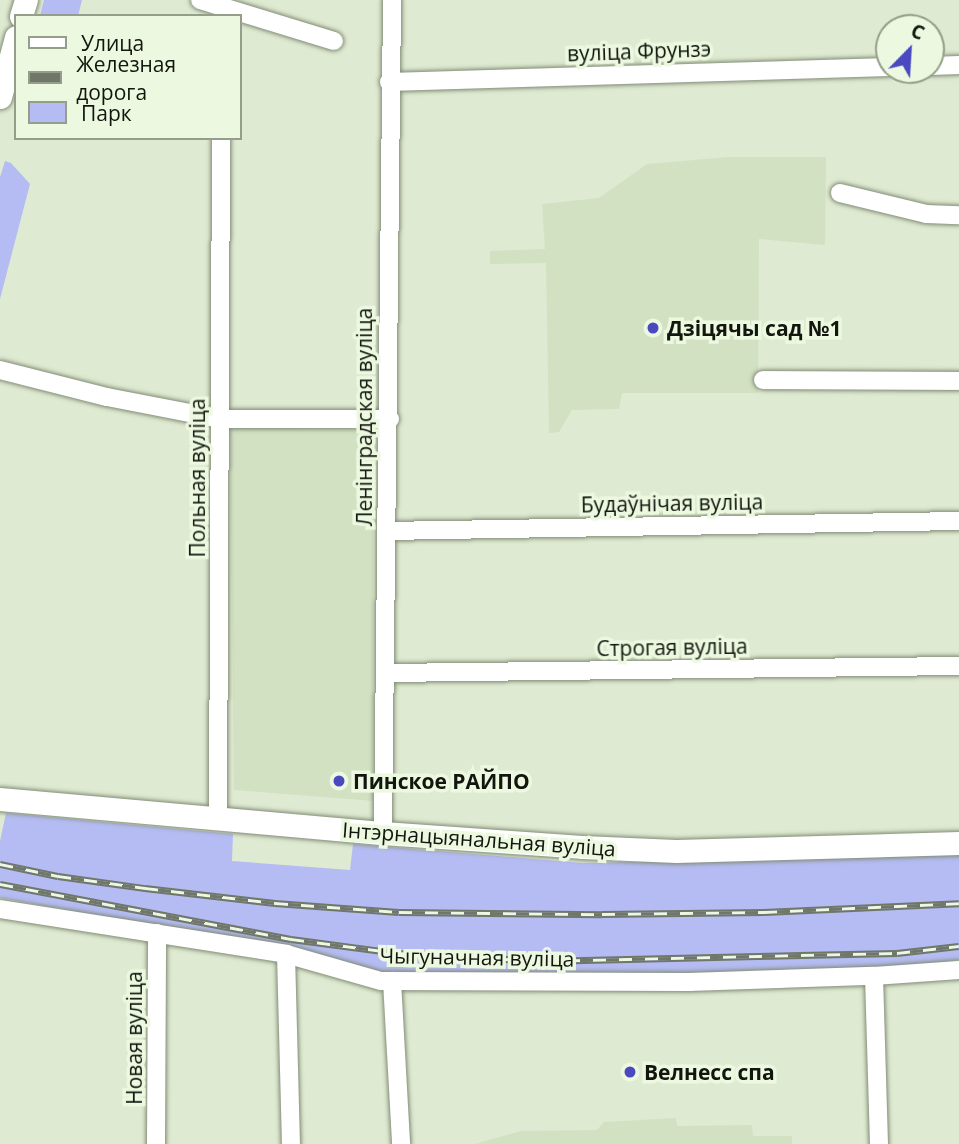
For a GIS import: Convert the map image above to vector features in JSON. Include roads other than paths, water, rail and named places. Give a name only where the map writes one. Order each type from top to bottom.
[{"type":"main road","points":[[0,97],[14,44]]},
{"type":"main road","name":"Інтэрнацыянальная вуліца","points":[[0,799],[383,834],[676,851],[959,843]]},
{"type":"street","points":[[200,0],[334,41]]},
{"type":"street","name":"Ленінградская вуліца","points":[[383,834],[386,531],[390,419],[392,0]]},
{"type":"street","name":"вуліца Фрунзэ","points":[[390,82],[875,67]]},
{"type":"street","name":"Польная вуліца","points":[[218,818],[221,140]]},
{"type":"street","points":[[840,193],[926,214],[959,215]]},
{"type":"street","points":[[0,370],[107,397],[220,419],[390,419]]},
{"type":"street","points":[[763,380],[959,381]]},
{"type":"street","name":"Будаўнічая вуліца","points":[[386,531],[959,522]]},
{"type":"street","name":"Строгая вуліца","points":[[386,673],[959,666]]},
{"type":"street","name":"Чыгуначная вуліца","points":[[0,909],[286,954],[392,981],[690,982],[874,976],[959,970]]},
{"type":"street","name":"Новая вуліца","points":[[156,1144],[157,933]]},
{"type":"street","points":[[286,954],[291,1144]]},
{"type":"street","points":[[874,976],[879,1144]]},
{"type":"street","points":[[392,981],[401,1144]]},
{"type":"railway","points":[[0,864],[58,876],[145,888],[275,903],[399,912],[764,912],[959,903]]},
{"type":"railway","points":[[0,884],[291,939],[398,953],[541,961],[897,953],[959,946]]},
{"type":"place","name":"Дзіцячы сад №1","points":[[653,328]]},
{"type":"place","name":"Пинское РАЙПО","points":[[339,781]]},
{"type":"place","name":"Велнесс спа","points":[[630,1072]]}]
